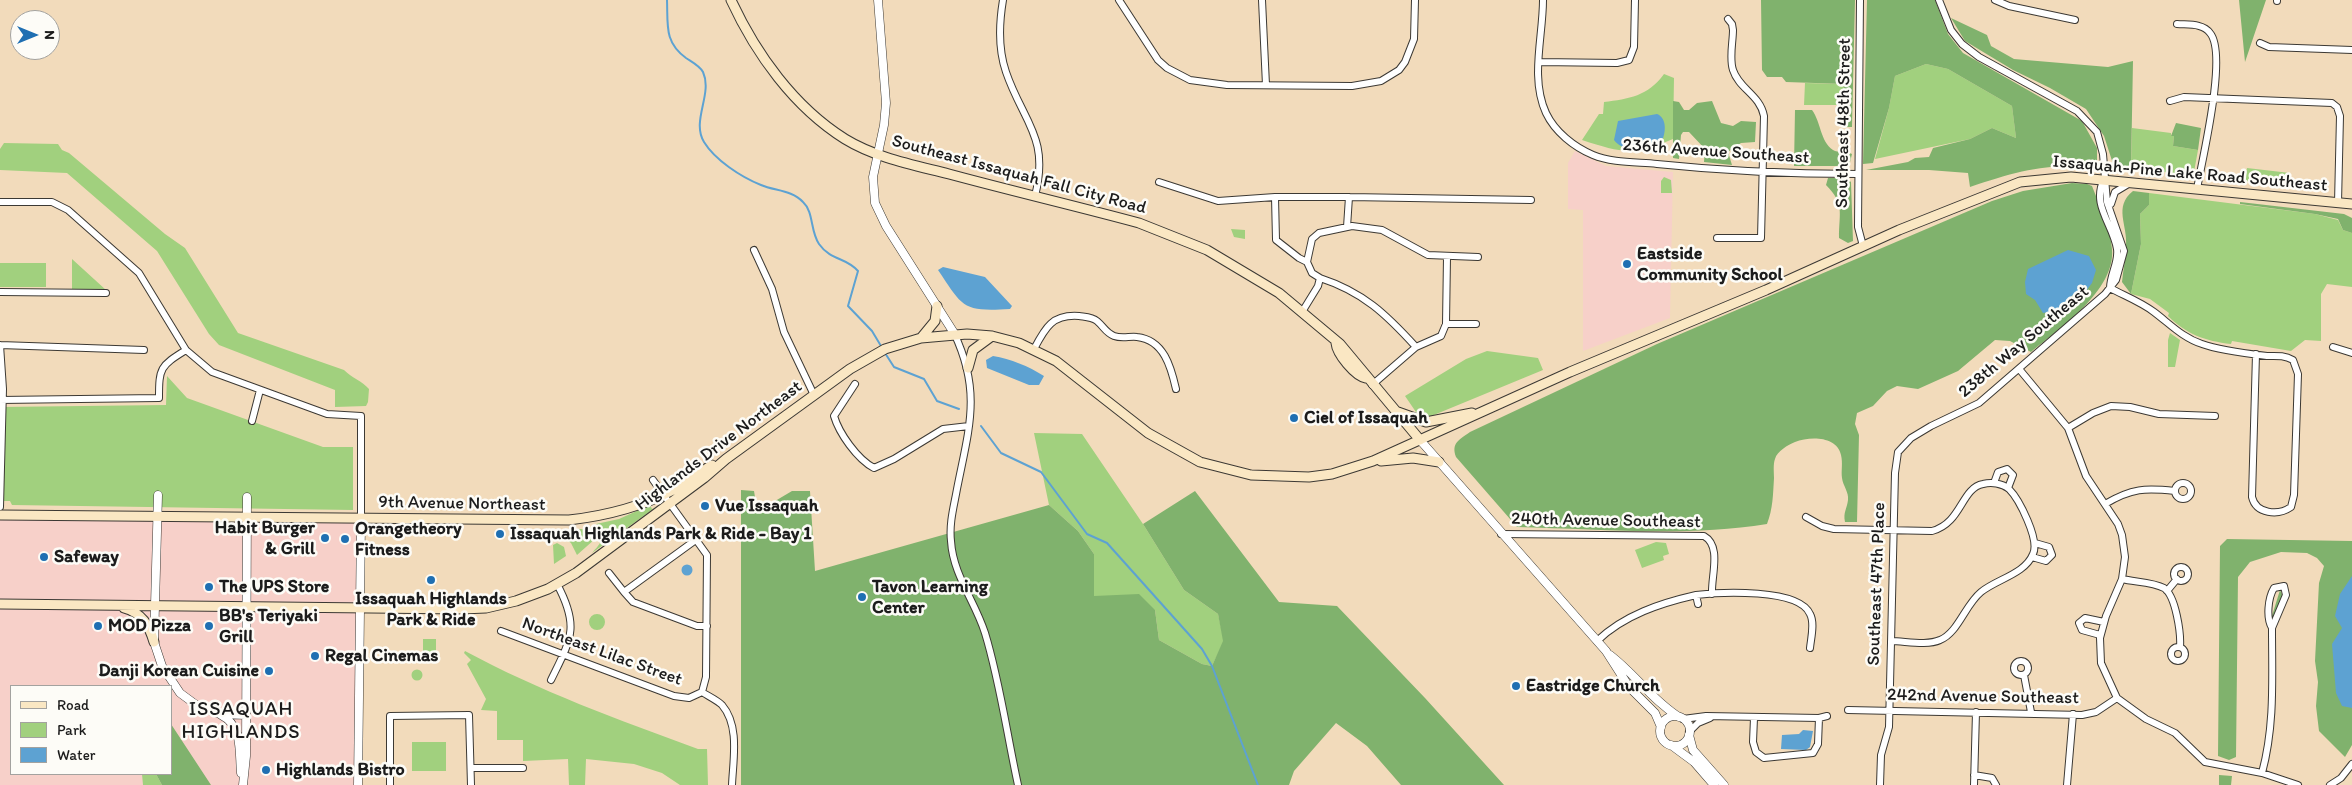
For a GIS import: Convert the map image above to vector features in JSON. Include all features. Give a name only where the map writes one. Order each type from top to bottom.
[{"type":"main road","name":"Southeast Issaquah Fall City Road","points":[[731,0],[762,55],[803,106],[822,123],[845,139],[877,154],[1140,223],[1207,250],[1254,276],[1302,312],[1336,343],[1336,348],[1350,365],[1361,377],[1369,382],[1420,440]]},
{"type":"main road","name":"Issaquah-Pine Lake Road Southeast","points":[[1420,440],[1570,372],[1766,290],[1863,246],[2020,182],[2056,177],[2104,179],[2352,204]]},
{"type":"main road","points":[[921,338],[935,321],[937,306]]},
{"type":"main road","name":"Highlands Drive Northeast","points":[[0,604],[486,608],[522,599],[576,574],[726,459],[866,360],[907,342],[921,338],[954,334],[992,336],[1034,349],[1080,378],[1148,432],[1200,462],[1251,475],[1292,478],[1332,474],[1373,461],[1420,440]]},
{"type":"main road","points":[[968,368],[973,350],[992,336]]},
{"type":"main road","points":[[1394,411],[1414,420],[1426,422],[1484,411]]},
{"type":"main road","points":[[1373,461],[1413,458],[1439,462]]},
{"type":"main road","name":"9th Avenue Northeast","points":[[157,517],[361,520],[569,520],[611,513],[664,494],[726,459]]},
{"type":"main road","points":[[0,515],[157,517]]},
{"type":"main road","points":[[114,606],[139,615],[148,626],[154,642]]},
{"type":"street","points":[[878,0],[886,103],[884,125],[872,184],[877,210],[954,334],[968,368],[972,391],[969,426],[951,518],[951,542],[958,574],[985,633],[1018,785]]},
{"type":"street","points":[[1003,0],[1000,41],[1004,62],[1010,84],[1036,136],[1039,148],[1039,182],[1035,196]]},
{"type":"street","points":[[1119,0],[1146,44],[1167,68],[1179,75],[1204,84],[1266,85],[1364,85],[1381,81],[1399,70],[1408,55],[1414,39],[1415,0]]},
{"type":"street","points":[[1262,0],[1266,85]]},
{"type":"street","points":[[1543,0],[1539,62],[1617,63],[1628,60],[1634,47],[1635,0]]},
{"type":"street","name":"Southeast 48th Street","points":[[1860,0],[1858,227],[1863,246]]},
{"type":"street","points":[[1939,0],[1951,30],[1962,44],[1979,57],[2077,111],[2090,123],[2101,142],[2104,179]]},
{"type":"street","points":[[1994,0],[2009,6],[2075,20]]},
{"type":"street","points":[[1717,238],[1761,238],[1762,108],[1733,71],[1733,30],[1732,24],[1728,19]]},
{"type":"street","points":[[2177,24],[2195,25],[2208,30],[2215,44],[2214,100],[2197,189]]},
{"type":"street","points":[[2260,42],[2269,47],[2352,50]]},
{"type":"street","name":"236th Avenue Southeast","points":[[1539,62],[1539,87],[1546,112],[1560,133],[1575,146],[1592,154],[1611,160],[1716,170],[1858,174]]},
{"type":"street","points":[[2170,101],[2184,97],[2214,100],[2326,101],[2337,107],[2340,116],[2338,203]]},
{"type":"street","name":"238th Way Southeast","points":[[1903,445],[1925,429],[1979,403],[2020,370],[2110,288],[2116,280],[2124,251],[2107,202],[2108,189],[2104,179]]},
{"type":"street","name":"238th Way Southeast","points":[[2104,179],[2099,189],[2099,201],[2117,250],[2110,288]]},
{"type":"street","points":[[1159,182],[1213,200],[1275,197],[1531,200]]},
{"type":"street","points":[[2112,215],[2112,197],[2130,183]]},
{"type":"street","points":[[1275,197],[1276,240],[1307,262]]},
{"type":"street","points":[[1347,227],[1349,197]]},
{"type":"street","points":[[0,202],[52,202],[68,210],[140,273],[186,350],[212,372],[327,414],[361,416],[358,785]]},
{"type":"street","points":[[1416,347],[1371,302],[1355,292],[1312,273],[1307,262],[1310,242],[1315,236],[1347,227],[1382,230],[1423,253],[1447,257],[1478,257]]},
{"type":"street","points":[[754,250],[772,289],[784,332],[814,395]]},
{"type":"street","points":[[1369,382],[1416,347],[1441,336],[1446,324],[1447,257]]},
{"type":"street","points":[[1302,312],[1318,286],[1320,278]]},
{"type":"street","points":[[2110,288],[2153,311],[2180,334],[2191,340],[2213,347],[2256,354],[2285,356],[2293,360],[2298,374],[2294,495],[2290,507],[2281,512],[2262,510],[2254,505],[2252,497],[2256,354]]},
{"type":"street","points":[[0,292],[106,293]]},
{"type":"street","points":[[1034,349],[1042,332],[1054,319],[1068,316],[1088,317],[1097,321],[1108,333],[1117,338],[1139,337],[1160,348],[1170,364],[1176,389]]},
{"type":"street","points":[[1446,324],[1476,324]]},
{"type":"street","points":[[0,507],[2,400],[0,345],[144,350]]},
{"type":"street","points":[[2333,347],[2352,352]]},
{"type":"street","points":[[2,400],[159,398],[159,374],[168,362],[186,350]]},
{"type":"street","points":[[2020,370],[2068,428],[2086,476],[2118,524],[2122,535],[2125,557],[2122,579],[2100,635],[2101,664],[2117,698],[2140,715],[2175,733],[2204,762],[2262,773],[2298,785]]},
{"type":"street","points":[[854,384],[834,416],[837,425],[861,458],[871,466],[876,467],[894,459],[943,429],[969,426]]},
{"type":"street","points":[[252,421],[260,390]]},
{"type":"street","points":[[2068,428],[2093,413],[2111,406],[2130,407],[2154,414],[2215,416]]},
{"type":"street","name":"Southeast Issaquah Fall City Road","points":[[1420,440],[1606,651],[1626,667],[1656,700],[1681,718]]},
{"type":"street","name":"Southeast 47th Place","points":[[1880,785],[1881,756],[1889,727],[1896,459],[1903,445]]},
{"type":"street","points":[[1994,483],[2000,471],[2009,470],[2013,478],[2005,486]]},
{"type":"street","name":"Northeast Lilac Street","points":[[501,631],[682,698],[696,696],[702,692],[706,677],[708,558],[697,539],[653,480]]},
{"type":"street","points":[[1806,517],[1827,528],[1894,531],[1939,529],[1954,517],[1966,497],[1977,486],[1994,483],[2005,486],[2034,533],[2033,554],[2021,568],[1980,592],[1965,609],[1951,632],[1940,640],[1890,641]]},
{"type":"street","points":[[2105,504],[2120,495],[2138,489],[2175,491]]},
{"type":"street","points":[[158,495],[154,642],[162,666],[180,692],[199,707],[220,714],[246,715]]},
{"type":"street","points":[[243,785],[246,715],[247,497]]},
{"type":"street","name":"240th Avenue Southeast","points":[[1501,534],[1700,535],[1709,539],[1714,550],[1712,594]]},
{"type":"street","points":[[624,592],[697,539]]},
{"type":"street","points":[[2033,554],[2046,561],[2052,556],[2050,547],[2035,543]]},
{"type":"street","points":[[610,573],[624,592],[636,603],[697,626],[707,626]]},
{"type":"street","points":[[2122,579],[2159,586],[2167,591],[2174,605],[2180,647]]},
{"type":"street","points":[[2167,591],[2177,579]]},
{"type":"street","points":[[551,680],[564,654],[572,623],[570,610],[557,584]]},
{"type":"street","points":[[2262,773],[2272,711],[2272,628],[2286,595],[2284,586],[2277,586],[2272,591],[2269,605],[2269,623],[2272,628]]},
{"type":"street","points":[[1696,595],[1698,604]]},
{"type":"street","points":[[1597,641],[1608,631],[1629,618],[1696,595],[1780,596],[1806,608],[1811,615],[1810,648]]},
{"type":"street","points":[[2100,635],[2082,630],[2079,623],[2085,618],[2104,622]]},
{"type":"street","name":"Southeast Issaquah Fall City Road","points":[[1606,651],[1629,687],[1655,713],[1661,727]]},
{"type":"street","points":[[2024,675],[2030,712]]},
{"type":"street","points":[[702,692],[721,704],[730,717],[733,729],[732,785]]},
{"type":"street","name":"242nd Avenue Southeast","points":[[1848,710],[2073,714],[2096,712],[2117,698]]},
{"type":"street","points":[[236,716],[246,704]]},
{"type":"street","points":[[1974,785],[1976,712]]},
{"type":"street","points":[[220,714],[230,720],[237,730],[243,785]]},
{"type":"street","points":[[2067,785],[2073,714]]},
{"type":"street","points":[[390,785],[390,716],[470,715],[471,785]]},
{"type":"street","points":[[1714,785],[1694,762],[1663,740],[1661,727],[1669,718],[1819,718],[1827,716]]},
{"type":"street","points":[[1671,745],[1682,744],[1698,723],[1713,717]]},
{"type":"street","points":[[1681,718],[1689,726],[1693,750],[1724,785]]},
{"type":"street","points":[[1754,718],[1753,742],[1756,752],[1764,758],[1773,758],[1780,755],[1809,754],[1815,750],[1818,744],[1819,718]]},
{"type":"street","points":[[2330,785],[2341,778],[2352,764]]},
{"type":"street","points":[[471,768],[523,768]]},
{"type":"street","points":[[1974,775],[1992,778],[1996,785]]},
{"type":"shaded area","name":"Eastside Community School","points":[[1575,151],[1606,166],[1673,172],[1670,318],[1583,351],[1583,210],[1568,209],[1568,163]]},
{"type":"shaded area","points":[[0,515],[361,520],[358,785],[0,785]]},
{"type":"green space","points":[[1761,0],[1855,0],[1852,127],[1847,127],[1847,113],[1843,105],[1844,84],[1786,82],[1782,77],[1767,77],[1762,70]]},
{"type":"green space","points":[[1867,0],[1935,0],[1948,34],[1963,53],[2082,121],[2097,148],[2097,167],[2047,167],[2017,173],[1970,187],[1968,173],[1929,170],[1866,170],[1908,162],[1915,158],[1929,157],[1933,148],[1970,139],[1992,128],[2016,138],[2012,106],[1948,69],[1926,64],[1895,76],[1889,108],[1873,163],[1863,164]]},
{"type":"green space","points":[[2239,0],[2266,0],[2245,62]]},
{"type":"green space","points":[[1951,18],[1987,35],[1991,46],[2014,59],[2108,67],[2133,61],[2131,168],[2115,170],[2104,136],[2086,109],[2050,88],[2013,70],[1965,41]]},
{"type":"green space","points":[[1926,64],[1948,69],[2012,106],[2016,138],[1992,128],[1970,139],[1875,159],[1889,108],[1895,76]]},
{"type":"green space","points":[[1664,74],[1674,78],[1673,139],[1648,148],[1628,151],[1608,148],[1582,140],[1599,114],[1603,114],[1604,102],[1630,98],[1645,92]]},
{"type":"green space","points":[[1805,83],[1844,84],[1843,105],[1804,105]]},
{"type":"green space","points":[[1673,101],[1679,102],[1684,110],[1689,110],[1697,103],[1712,101],[1721,123],[1733,126],[1741,121],[1756,122],[1755,142],[1741,143],[1728,152],[1732,165],[1704,162],[1705,149],[1689,132],[1683,132],[1681,135],[1679,159],[1673,158]]},
{"type":"green space","points":[[1795,110],[1812,110],[1823,137],[1829,146],[1835,151],[1852,154],[1849,166],[1794,166]]},
{"type":"green space","points":[[2176,123],[2201,128],[2198,150],[2173,146],[2174,136],[2171,136]]},
{"type":"green space","points":[[2132,128],[2171,133],[2171,136],[2174,136],[2173,146],[2198,150],[2194,172],[2188,175],[2131,168]]},
{"type":"green space","points":[[4,143],[58,144],[62,150],[69,153],[165,234],[185,248],[238,333],[344,370],[369,389],[366,406],[335,407],[335,390],[219,345],[209,334],[157,251],[67,173],[0,170],[0,149]]},
{"type":"green space","points":[[2247,168],[2290,173],[2289,186],[2245,181]]},
{"type":"green space","points":[[1664,177],[1671,180],[1672,193],[1661,193],[1661,181]]},
{"type":"green space","points":[[1828,178],[1846,178],[1851,182],[1853,241],[1848,243],[1839,238],[1840,209],[1836,198],[1826,185]]},
{"type":"green space","points":[[2072,183],[2092,186],[2109,233],[2112,249],[2111,264],[2096,294],[2070,320],[2031,352],[2010,341],[1995,340],[1958,371],[1918,389],[1897,386],[1887,391],[1873,406],[1857,413],[1855,424],[1859,435],[1857,522],[1845,522],[1844,516],[1848,497],[1842,478],[1841,455],[1834,444],[1822,439],[1815,438],[1795,442],[1776,456],[1772,501],[1767,524],[1705,530],[1642,531],[1517,527],[1456,457],[1455,445],[1470,432],[1657,344],[1992,201],[2023,191]]},
{"type":"green space","points":[[2133,191],[2149,193],[2149,205],[2140,214],[2141,244],[2131,294],[2122,282],[2126,255],[2123,210],[2127,197]]},
{"type":"green space","points":[[2149,193],[2315,214],[2338,220],[2343,230],[2352,233],[2352,287],[2327,284],[2321,294],[2321,341],[2305,340],[2291,351],[2232,341],[2231,344],[2213,341],[2196,336],[2182,328],[2168,316],[2169,313],[2150,299],[2131,294],[2141,244],[2140,214],[2149,205]]},
{"type":"green space","points":[[2240,202],[2344,214],[2352,218],[2352,233],[2343,230],[2338,219],[2240,204]]},
{"type":"green space","points":[[1231,229],[1245,230],[1245,239],[1234,237]]},
{"type":"green space","points":[[72,259],[106,290],[72,290]]},
{"type":"green space","points":[[0,263],[46,263],[46,287],[0,287]]},
{"type":"green space","points":[[2170,333],[2180,340],[2175,367],[2168,367],[2168,340]]},
{"type":"green space","points":[[1487,351],[1538,358],[1543,370],[1429,417],[1418,415],[1405,396],[1466,359]]},
{"type":"green space","points":[[167,376],[187,398],[323,447],[353,447],[353,510],[12,505],[10,501],[0,501],[0,407],[166,405]]},
{"type":"green space","points":[[1034,433],[1082,434],[1143,524],[1184,590],[1218,614],[1224,641],[1212,666],[1202,664],[1159,640],[1155,610],[1094,596],[1094,554],[1078,531],[1049,505]]},
{"type":"green space","points":[[741,490],[754,491],[757,509],[765,507],[792,491],[810,491],[815,571],[1049,505],[1078,531],[1094,554],[1094,596],[1139,594],[1155,610],[1159,640],[1202,664],[1212,666],[1223,641],[1218,614],[1184,590],[1143,524],[1195,491],[1279,602],[1337,606],[1425,698],[1504,785],[1401,785],[1367,746],[1336,723],[1294,771],[1289,785],[741,785]]},
{"type":"green space","points":[[650,505],[652,509],[656,507],[592,553],[603,536],[596,524],[619,519]]},
{"type":"green space","points":[[581,529],[592,531],[595,539],[577,555],[571,543],[559,534],[569,530]]},
{"type":"green space","points":[[2227,539],[2352,541],[2352,745],[2345,757],[2319,731],[2316,706],[2318,682],[2315,661],[2319,583],[2324,566],[2317,558],[2307,553],[2281,552],[2250,562],[2238,577],[2236,757],[2229,760],[2218,756],[2220,546]]},
{"type":"green space","points":[[1656,542],[1666,543],[1669,554],[1663,556],[1664,560],[1642,568],[1635,550]]},
{"type":"green space","points":[[557,543],[564,547],[566,556],[554,564],[553,545]]},
{"type":"green space","points":[[2280,590],[2283,596],[2273,620],[2271,619]]},
{"type":"green space","points":[[594,614],[600,614],[605,619],[603,628],[594,630],[589,625],[589,619]]},
{"type":"green space","points":[[423,639],[436,639],[436,656],[423,654]]},
{"type":"green space","points":[[465,651],[493,666],[580,704],[698,749],[707,749],[708,785],[680,785],[662,773],[634,764],[586,759],[585,785],[569,785],[568,759],[523,761],[523,740],[497,740],[497,711],[481,710],[486,699],[467,664],[471,660],[464,653]]},
{"type":"green space","points":[[417,669],[423,675],[417,681],[411,675]]},
{"type":"green space","points":[[172,726],[211,785],[162,785],[157,775],[172,775]]},
{"type":"green space","points":[[412,742],[446,742],[446,771],[412,771]]},
{"type":"green space","points":[[142,775],[157,775],[162,785],[143,785]]},
{"type":"green space","points":[[2219,775],[2232,776],[2231,785],[2219,785]]},
{"type":"water","points":[[1657,114],[1663,119],[1665,126],[1662,141],[1631,149],[1624,148],[1614,140],[1618,121]]},
{"type":"water","points":[[2068,250],[2089,256],[2096,270],[2092,283],[2086,291],[2075,293],[2056,311],[2043,313],[2035,300],[2026,294],[2025,282],[2028,269]]},
{"type":"water","points":[[943,267],[985,277],[1012,306],[1010,309],[994,310],[973,308],[965,304],[953,292],[938,270]]},
{"type":"water","points":[[993,356],[1019,363],[1044,376],[1039,385],[1029,385],[987,368],[986,360]]},
{"type":"water","points":[[687,564],[693,570],[687,576],[681,570]]},
{"type":"water","points":[[2352,576],[2352,708],[2342,706],[2336,693],[2332,644],[2342,628],[2335,616],[2340,594]]},
{"type":"water","points":[[1803,730],[1813,731],[1810,747],[1806,750],[1781,749],[1782,735],[1799,734]]},
{"type":"waterway","points":[[667,0],[669,32],[674,46],[703,72],[706,89],[700,125],[704,142],[715,155],[737,173],[766,187],[794,195],[803,202],[809,211],[814,233],[819,244],[828,253],[849,263],[858,271],[848,306],[872,331],[881,346]]},
{"type":"waterway","points":[[885,353],[894,367],[924,379],[937,401],[959,409]]},
{"type":"waterway","points":[[981,426],[1001,453],[1041,472],[1087,534],[1107,543],[1202,649],[1212,666],[1258,785]]},
{"type":"place","name":"Eastside Community School","points":[[1627,264]]},
{"type":"place","name":"Ciel of Issaquah","points":[[1294,418]]},
{"type":"place","name":"Vue Issaquah","points":[[705,506]]},
{"type":"place","name":"Issaquah Highlands Park & Ride - Bay 1","points":[[500,534]]},
{"type":"place","name":"Habit Burger & Grill","points":[[325,538]]},
{"type":"place","name":"Orangetheory Fitness","points":[[345,539]]},
{"type":"place","name":"Safeway","points":[[44,557]]},
{"type":"place","name":"Issaquah Highlands Park & Ride","points":[[431,580]]},
{"type":"place","name":"The UPS Store","points":[[209,587]]},
{"type":"place","name":"Tavon Learning Center","points":[[862,597]]},
{"type":"place","name":"MOD Pizza","points":[[98,626]]},
{"type":"place","name":"BB's Teriyaki Grill","points":[[209,626]]},
{"type":"place","name":"Regal Cinemas","points":[[315,656]]},
{"type":"place","name":"Danji Korean Cuisine","points":[[269,671]]},
{"type":"place","name":"Eastridge Church","points":[[1516,686]]},
{"type":"place","name":"Highlands Bistro","points":[[266,770]]},
{"type":"district","name":"ISSAQUAH HIGHLANDS","points":[[241,722]]}]
